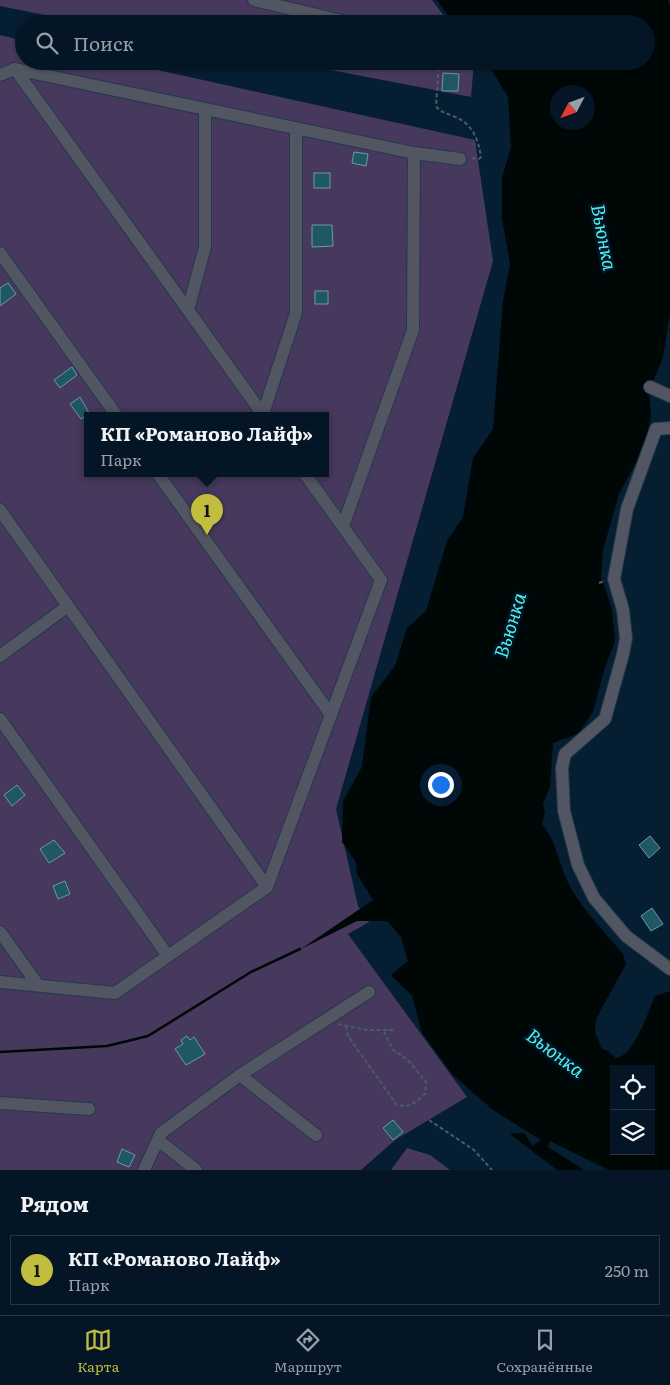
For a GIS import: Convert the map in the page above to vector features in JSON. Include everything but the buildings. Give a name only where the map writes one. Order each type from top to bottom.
[{"type":"lane","points":[[254,0],[317,15]]},
{"type":"lane","points":[[0,75],[15,69]]},
{"type":"lane","points":[[16,70],[261,412]]},
{"type":"lane","points":[[20,70],[414,153],[460,159]]},
{"type":"lane","points":[[188,310],[205,247],[205,109]]},
{"type":"lane","points":[[264,412],[296,313],[296,128]]},
{"type":"lane","points":[[343,526],[413,330],[414,153]]},
{"type":"lane","points":[[0,253],[114,412]]},
{"type":"lane","points":[[650,387],[670,396]]},
{"type":"lane","points":[[670,428],[656,429],[622,528],[614,579],[623,610],[626,638],[605,719],[565,754],[562,768],[564,811],[578,865],[594,898],[626,936],[670,969]]},
{"type":"lane","points":[[160,477],[331,714]]},
{"type":"lane","points":[[0,982],[115,993],[267,887],[381,580],[307,477]]},
{"type":"lane","points":[[0,510],[267,887]]},
{"type":"lane","points":[[0,656],[68,606]]},
{"type":"lane","points":[[0,720],[168,956]]},
{"type":"lane","points":[[0,932],[38,985]]},
{"type":"lane","points":[[144,1170],[161,1133],[240,1075],[369,992]]},
{"type":"lane","points":[[240,1075],[316,1135]]},
{"type":"lane","points":[[0,1104],[89,1109]]},
{"type":"lane","points":[[158,1140],[196,1170]]},
{"type":"path","points":[[438,70],[436,106],[443,113],[454,116],[470,127],[476,136],[480,153],[479,159],[460,159]]},
{"type":"path","points":[[328,1018],[346,1026],[395,1030]]},
{"type":"path","points":[[346,1026],[348,1036],[396,1104],[402,1107],[408,1106],[425,1094],[426,1082],[408,1060],[393,1050],[383,1030]]},
{"type":"path","points":[[429,1120],[474,1150],[492,1170]]},
{"type":"shaded area","points":[[0,0],[432,0],[443,15],[45,15],[0,6]]},
{"type":"shaded area","points":[[0,35],[15,39],[15,70],[158,70],[475,140],[493,261],[336,809],[358,906],[369,922],[348,934],[467,1097],[395,1140],[361,1170],[0,1170]]},
{"type":"shaded area","points":[[331,70],[473,70],[471,97]]},
{"type":"shaded area","points":[[407,1148],[430,1155],[450,1170],[391,1170]]},
{"type":"water","name":"Вьюнка","points":[[437,0],[668,0],[670,6],[670,313],[663,357],[649,392],[651,417],[643,450],[619,494],[603,550],[601,576],[612,610],[615,641],[605,667],[593,712],[578,734],[553,743],[550,787],[543,804],[545,812],[542,824],[552,839],[564,873],[577,899],[623,954],[626,964],[596,1019],[595,1032],[602,1049],[608,1051],[616,1058],[629,1050],[640,1032],[655,996],[670,991],[670,1170],[609,1170],[550,1141],[548,1147],[584,1170],[557,1170],[510,1134],[524,1133],[533,1146],[541,1140],[493,1110],[453,1075],[422,1033],[412,996],[391,975],[408,961],[401,937],[387,921],[357,921],[301,949],[373,900],[357,874],[356,862],[342,842],[343,801],[362,767],[371,697],[395,666],[407,628],[426,611],[447,541],[463,517],[473,458],[493,429],[503,301],[510,264],[502,218],[502,177],[511,148],[508,97],[492,70],[655,70],[655,15],[448,15]]},
{"type":"waterway","points":[[0,1052],[107,1046],[148,1036],[251,972],[300,949]]},
{"type":"place","name":"КП «Романово Лайф»","points":[[207,535]]}]
